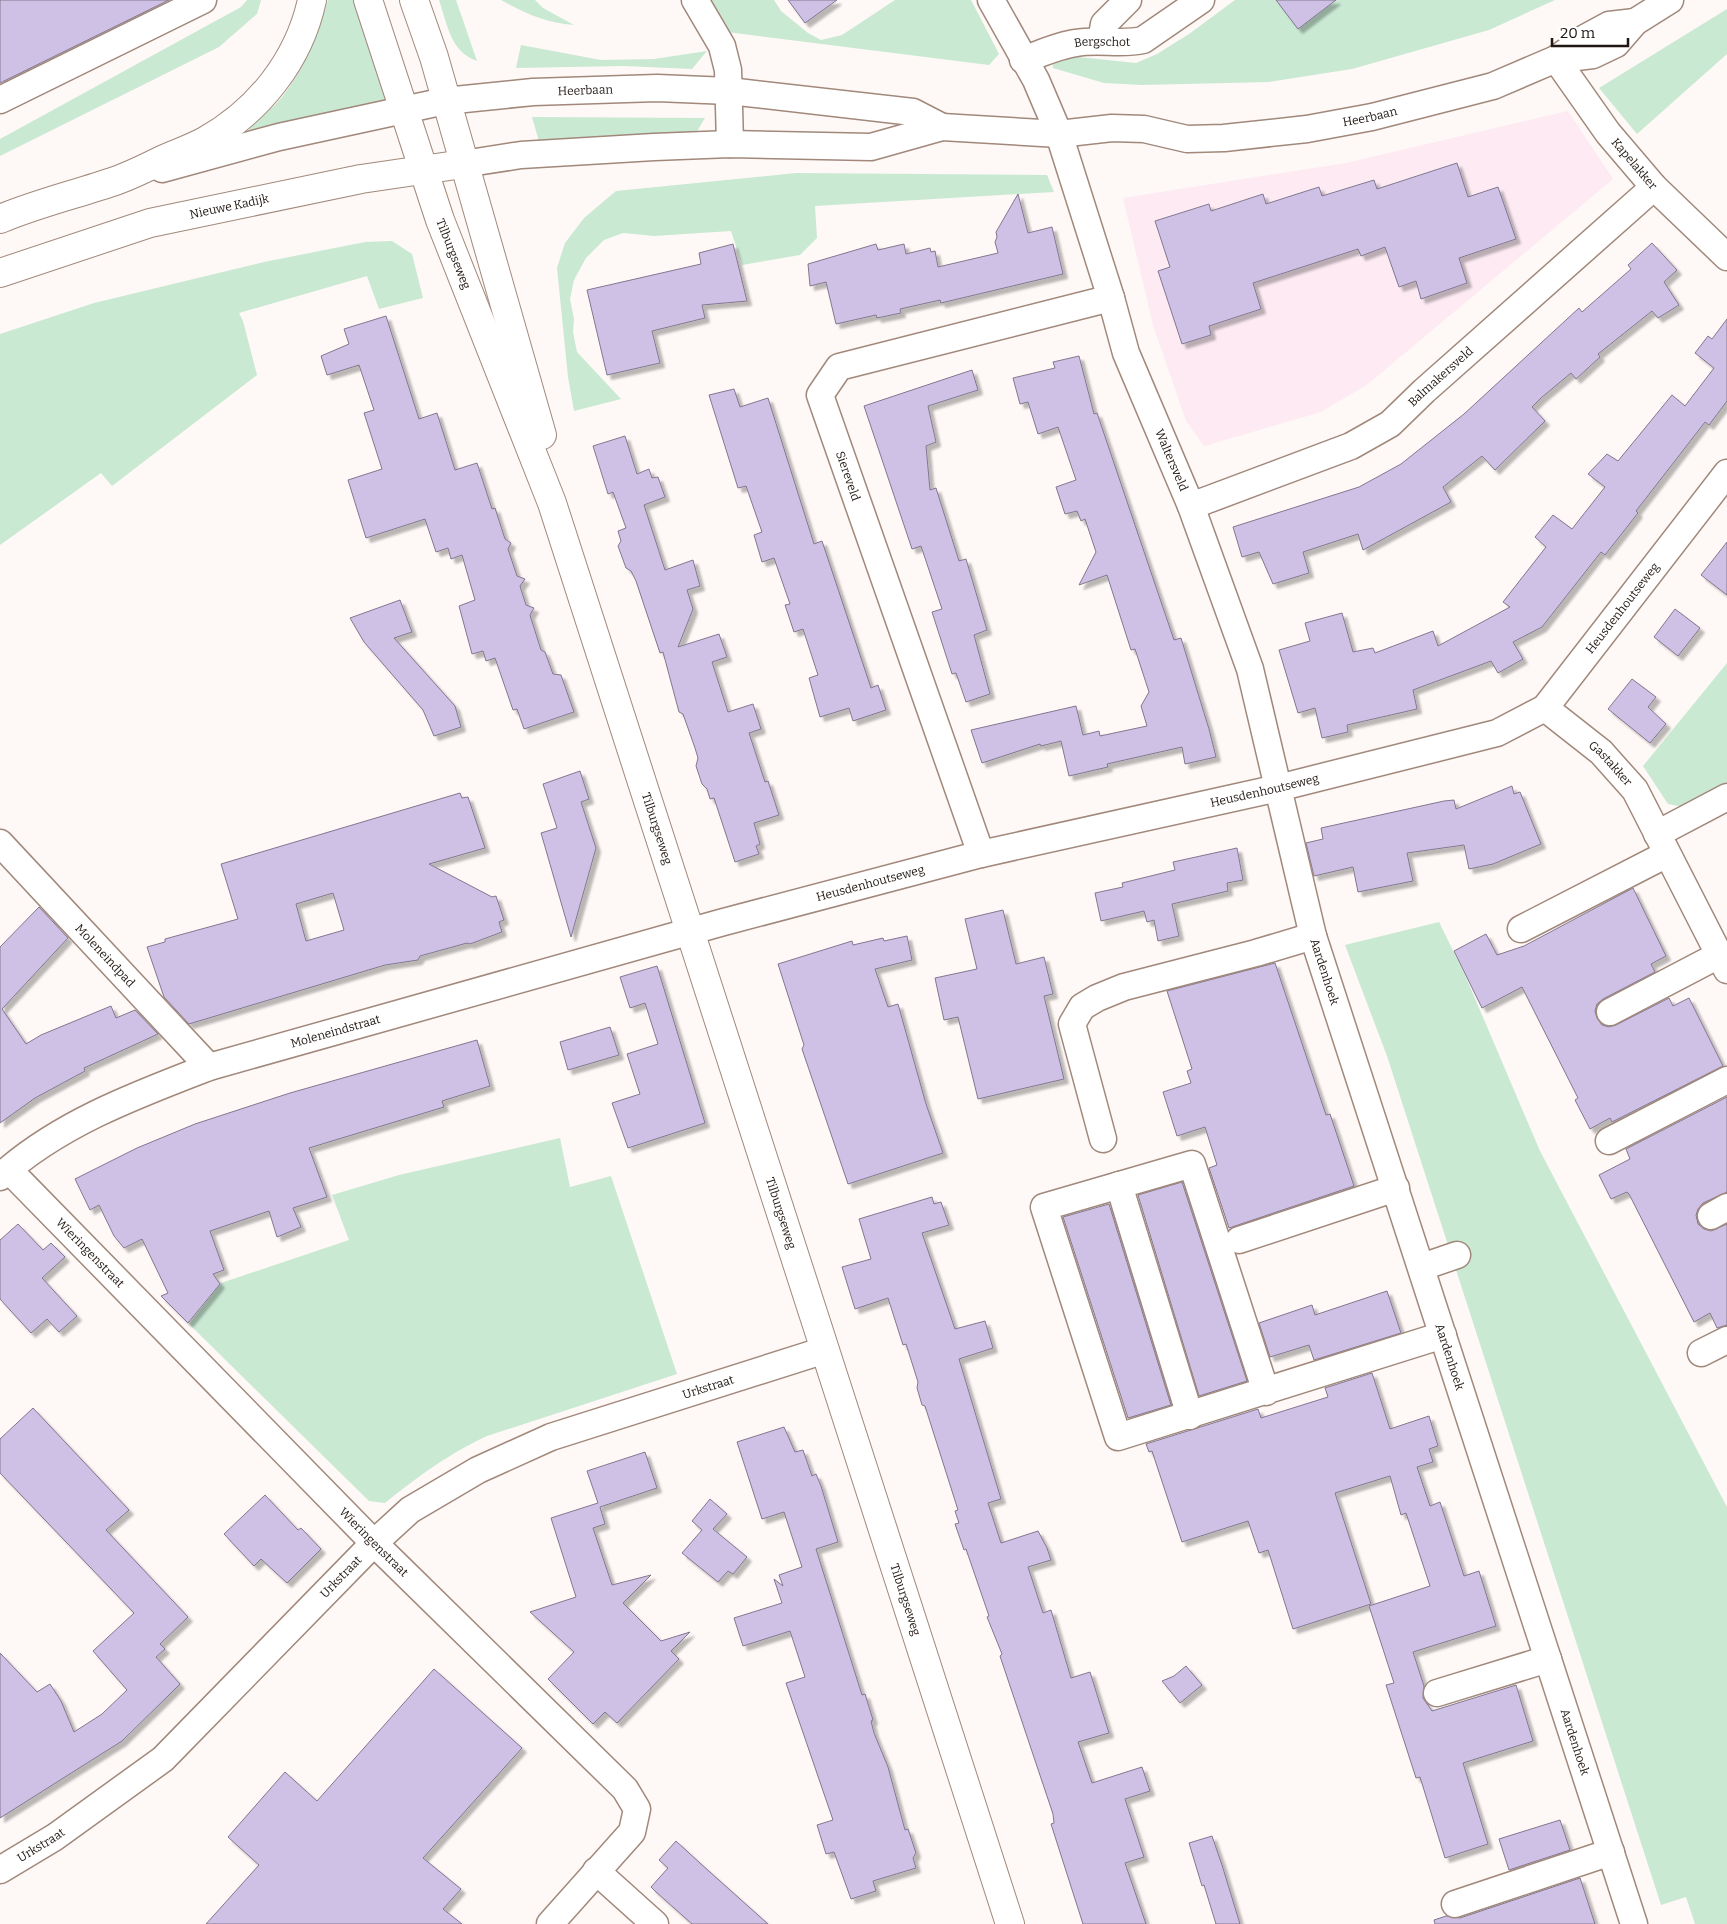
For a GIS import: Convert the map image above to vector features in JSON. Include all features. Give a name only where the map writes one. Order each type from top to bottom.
[{"type":"main road","points":[[0,219],[22,210],[118,180],[206,140],[248,111],[273,84],[294,53],[308,20],[312,0]]},
{"type":"main road","name":"Tilburgseweg","points":[[368,0],[405,110],[422,169],[552,503],[1010,1924]]},
{"type":"main road","name":"Tilburgseweg","points":[[414,0],[434,57],[445,102],[541,431],[552,503]]},
{"type":"main road","name":"Nieuwe Kadijk","points":[[0,273],[150,223],[361,179],[463,164]]},
{"type":"street","points":[[0,100],[203,0]]},
{"type":"street","points":[[695,0],[722,46],[728,70],[730,144]]},
{"type":"street","points":[[991,0],[1023,60],[1036,80],[1059,134]]},
{"type":"street","points":[[1101,41],[1104,24],[1128,0]]},
{"type":"street","name":"Bergschot","points":[[1023,60],[1074,43],[1101,41],[1134,42],[1143,40],[1201,0]]},
{"type":"street","name":"Heerbaan","points":[[463,164],[521,155],[587,149],[730,144],[871,147],[942,127],[1059,134],[1112,128],[1144,129],[1176,138],[1224,138],[1307,129],[1372,117],[1493,86],[1556,59],[1585,38],[1609,25],[1635,22],[1670,0]]},
{"type":"street","name":"Kapelakker","points":[[1556,59],[1608,133],[1654,187],[1727,257]]},
{"type":"street","name":"Heerbaan","points":[[445,102],[533,92],[657,88],[729,91],[913,112],[942,127]]},
{"type":"street","points":[[118,180],[279,137],[445,102]]},
{"type":"street","name":"Waltersveld","points":[[1059,134],[1111,298],[1126,353],[1191,506],[1250,669],[1278,788]]},
{"type":"street","name":"Balmakersveld","points":[[1191,506],[1351,446],[1390,424],[1424,391],[1654,187]]},
{"type":"street","name":"Siereveld","points":[[982,854],[820,395],[839,367],[1111,298]]},
{"type":"street","name":"Heusdenhoutseweg","points":[[689,931],[982,854],[1278,788],[1497,733],[1545,708],[1727,473]]},
{"type":"street","name":"Gastakker","points":[[1545,708],[1601,752],[1634,790],[1723,962],[1610,1012]]},
{"type":"street","name":"Aardenhoek","points":[[1278,788],[1314,936],[1634,1924]]},
{"type":"street","points":[[1521,929],[1662,844],[1727,797]]},
{"type":"street","name":"Moleneindpad","points":[[0,843],[209,1067]]},
{"type":"street","name":"Moleneindstraat","points":[[4,1174],[58,1134],[146,1091],[209,1067],[689,931]]},
{"type":"street","points":[[1103,1139],[1072,1024],[1082,1007],[1097,998],[1124,987],[1314,936]]},
{"type":"street","points":[[1609,1141],[1727,1080]]},
{"type":"street","points":[[1266,1392],[1192,1164],[1044,1208],[1118,1437],[1190,1416],[1266,1392],[1443,1335]]},
{"type":"street","name":"Wieringenstraat","points":[[4,1174],[374,1543],[625,1789],[636,1809],[632,1832],[550,1924]]},
{"type":"street","points":[[1119,1185],[1190,1416]]},
{"type":"street","points":[[1239,1240],[1396,1188]]},
{"type":"street","points":[[1422,1267],[1457,1255]]},
{"type":"street","points":[[1702,1353],[1727,1340]]},
{"type":"street","name":"Urkstraat","points":[[0,1870],[55,1837],[163,1759],[374,1543],[419,1505],[478,1470],[551,1437],[825,1350]]},
{"type":"street","points":[[1437,1693],[1548,1659]]},
{"type":"street","points":[[1454,1904],[1611,1852]]},
{"type":"street","points":[[596,1871],[655,1924]]},
{"type":"shaded area","points":[[1568,111],[1613,179],[1368,384],[1321,412],[1204,446],[1186,421],[1153,325],[1123,198],[1346,163]]},
{"type":"green space","points":[[247,0],[261,0],[257,14],[219,47],[0,156],[0,139],[241,7]]},
{"type":"green space","points":[[328,0],[354,0],[387,97],[382,105],[248,134],[249,129],[282,97],[297,75],[320,26]]},
{"type":"green space","points":[[439,0],[456,0],[477,61],[468,57],[455,44]]},
{"type":"green space","points":[[501,0],[535,0],[543,8],[574,25],[536,17]]},
{"type":"green space","points":[[708,0],[774,0],[781,11],[808,33],[821,40],[842,35],[895,0],[971,0],[999,54],[989,65],[727,32]]},
{"type":"green space","points":[[1235,0],[1555,0],[1489,30],[1352,69],[1269,82],[1142,85],[1104,83],[1053,68],[1052,62],[1079,57],[1136,63],[1157,54],[1189,34]]},
{"type":"green space","points":[[1727,9],[1727,54],[1637,134],[1599,88]]},
{"type":"green space","points":[[521,45],[601,60],[654,59],[707,51],[692,69],[624,66],[516,68]]},
{"type":"green space","points":[[532,117],[705,118],[696,133],[540,145]]},
{"type":"green space","points":[[796,173],[1047,175],[1054,192],[815,206],[817,238],[800,255],[742,265],[731,231],[654,236],[623,233],[604,240],[586,258],[574,280],[570,299],[574,319],[573,332],[577,352],[621,399],[574,411],[568,377],[557,268],[565,243],[584,218],[616,191]]},
{"type":"green space","points":[[392,241],[412,254],[423,298],[379,309],[367,276],[239,313],[243,321],[257,375],[112,486],[101,473],[0,545],[0,334],[94,303],[264,262],[365,242]]},
{"type":"green space","points":[[1727,663],[1727,784],[1684,807],[1668,804],[1643,766]]},
{"type":"green space","points":[[1439,922],[1465,975],[1540,1151],[1727,1507],[1727,1924],[1695,1924],[1686,1897],[1661,1905],[1387,1056],[1345,945]]},
{"type":"green space","points":[[560,1138],[570,1187],[611,1176],[677,1374],[487,1436],[434,1466],[385,1503],[369,1501],[189,1324],[221,1283],[349,1240],[332,1195],[399,1175]]},
{"type":"building","points":[[0,0],[169,0],[0,83]]},
{"type":"building","points":[[788,0],[837,0],[805,23]]},
{"type":"building","points":[[1276,0],[1336,0],[1298,29]]},
{"type":"building","points":[[1457,163],[1468,197],[1498,187],[1516,239],[1459,258],[1467,283],[1421,299],[1416,281],[1399,287],[1385,247],[1361,256],[1358,249],[1253,283],[1261,309],[1209,326],[1211,335],[1182,344],[1158,271],[1170,267],[1155,221],[1209,204],[1211,211],[1263,194],[1266,204],[1319,187],[1322,196],[1374,180],[1377,189]]},
{"type":"building","points":[[1018,194],[1028,233],[1052,227],[1063,274],[941,303],[940,300],[900,309],[901,313],[877,318],[876,315],[836,324],[826,282],[810,286],[808,264],[876,244],[878,250],[904,244],[906,254],[930,248],[931,252],[935,251],[938,267],[998,253],[995,242],[996,232]]},
{"type":"building","points":[[1652,243],[1677,270],[1664,282],[1679,305],[1658,318],[1652,311],[1598,354],[1600,357],[1576,379],[1571,373],[1541,398],[1532,407],[1545,421],[1495,470],[1482,456],[1443,487],[1451,502],[1363,550],[1358,534],[1303,552],[1309,573],[1273,584],[1259,552],[1242,557],[1233,527],[1359,487],[1401,464],[1464,414],[1579,308],[1582,312],[1631,269],[1628,265]]},
{"type":"building","points":[[733,244],[747,301],[702,305],[705,318],[652,331],[660,363],[607,375],[587,290],[701,264],[699,253]]},
{"type":"building","points":[[386,316],[419,419],[437,413],[455,470],[477,463],[492,509],[495,508],[505,539],[511,543],[508,549],[517,576],[525,579],[520,586],[526,605],[534,608],[530,615],[541,650],[545,652],[553,674],[561,675],[574,712],[524,729],[517,709],[513,710],[495,658],[486,661],[483,651],[472,654],[459,606],[475,600],[462,555],[451,559],[448,548],[436,552],[425,519],[366,538],[348,480],[382,469],[364,413],[374,410],[359,365],[327,375],[321,356],[349,344],[344,329]]},
{"type":"building","points":[[1727,319],[1727,401],[1709,425],[1705,422],[1636,511],[1638,513],[1605,555],[1601,552],[1542,627],[1513,642],[1523,659],[1498,673],[1491,661],[1413,690],[1417,709],[1347,725],[1348,732],[1322,738],[1315,708],[1298,713],[1279,650],[1310,641],[1305,623],[1342,613],[1353,652],[1373,648],[1375,653],[1433,631],[1438,646],[1510,607],[1503,602],[1546,547],[1535,537],[1553,515],[1572,529],[1605,487],[1588,474],[1607,454],[1618,461],[1672,395],[1685,406],[1714,368],[1695,353],[1708,336],[1712,339]]},
{"type":"building","points":[[1079,356],[1094,414],[1097,413],[1174,640],[1181,638],[1216,757],[1185,764],[1182,747],[1107,764],[1108,767],[1069,776],[1061,741],[1041,746],[1040,744],[982,763],[971,730],[1076,706],[1083,735],[1099,731],[1100,736],[1147,726],[1141,706],[1149,692],[1135,649],[1131,650],[1107,575],[1079,585],[1096,552],[1085,519],[1081,521],[1077,511],[1065,514],[1056,487],[1076,480],[1058,427],[1038,434],[1028,402],[1020,404],[1013,378],[1055,368],[1053,362]]},
{"type":"building","points":[[972,370],[978,390],[928,406],[936,442],[926,446],[930,490],[936,488],[959,561],[966,559],[987,630],[974,635],[990,694],[966,702],[956,673],[952,674],[932,612],[942,609],[921,546],[912,549],[864,406]]},
{"type":"building","points":[[734,389],[740,407],[768,398],[814,544],[822,541],[871,688],[878,685],[886,710],[853,721],[849,708],[820,717],[809,678],[818,675],[803,629],[794,632],[785,605],[790,604],[774,558],[762,562],[754,535],[762,532],[746,486],[738,488],[709,395]]},
{"type":"building","points":[[625,436],[637,474],[649,469],[652,478],[658,477],[665,497],[644,505],[665,570],[693,560],[700,586],[687,590],[693,609],[678,647],[719,634],[727,657],[712,662],[728,712],[753,704],[761,729],[749,733],[765,782],[768,781],[779,815],[754,823],[760,844],[756,846],[759,854],[735,862],[714,798],[710,799],[707,789],[702,784],[696,766],[698,758],[683,714],[679,712],[663,652],[660,653],[636,581],[631,571],[626,568],[618,546],[621,541],[618,531],[626,528],[613,492],[608,494],[593,446]]},
{"type":"building","points":[[1727,542],[1727,595],[1701,575]]},
{"type":"building","points":[[400,600],[412,632],[394,638],[455,706],[461,727],[434,736],[423,710],[364,642],[350,618]]},
{"type":"building","points":[[1675,609],[1700,628],[1678,656],[1654,637]]},
{"type":"building","points":[[1632,679],[1656,697],[1648,707],[1666,724],[1650,743],[1608,709]]},
{"type":"building","points":[[580,771],[589,799],[581,802],[596,848],[571,937],[541,833],[557,828],[543,784]]},
{"type":"building","points":[[1512,786],[1514,794],[1520,792],[1541,844],[1493,864],[1469,869],[1464,845],[1407,853],[1413,881],[1358,892],[1353,867],[1314,876],[1306,843],[1323,839],[1321,828],[1444,801],[1454,800],[1456,809]]},
{"type":"building","points":[[460,793],[462,798],[468,797],[485,848],[429,864],[492,897],[496,896],[504,920],[499,922],[502,932],[470,944],[467,943],[420,956],[418,960],[385,965],[189,1024],[164,997],[147,947],[165,942],[165,939],[238,919],[221,864]],"holes":[[[333,893],[344,930],[306,941],[296,904]]]},
{"type":"building","points":[[1237,848],[1243,880],[1227,883],[1228,891],[1172,904],[1179,936],[1158,941],[1154,920],[1147,922],[1144,911],[1101,921],[1095,893],[1123,887],[1122,883],[1175,870],[1173,862]]},
{"type":"building","points":[[1633,888],[1666,956],[1651,964],[1655,972],[1597,1004],[1595,1011],[1597,1018],[1602,1025],[1609,1027],[1669,998],[1673,1006],[1689,998],[1723,1066],[1612,1122],[1610,1118],[1590,1129],[1575,1100],[1578,1098],[1522,987],[1482,1008],[1454,951],[1486,934],[1497,955],[1524,946]]},
{"type":"building","points":[[39,907],[68,938],[2,1009],[26,1044],[41,1035],[111,1006],[116,1018],[135,1010],[158,1034],[84,1068],[85,1071],[35,1098],[0,1123],[0,947]]},
{"type":"building","points":[[1003,910],[1016,964],[1044,957],[1053,994],[1044,996],[1064,1079],[978,1099],[958,1017],[944,1020],[935,978],[977,969],[965,919]]},
{"type":"building","points":[[907,936],[912,960],[875,969],[888,1007],[898,1004],[926,1104],[943,1153],[848,1184],[802,1049],[804,1045],[778,964],[852,941],[853,945],[883,938],[884,941]]},
{"type":"building","points":[[1275,963],[1326,1115],[1330,1114],[1354,1186],[1229,1228],[1209,1168],[1217,1165],[1205,1127],[1177,1136],[1163,1092],[1191,1083],[1187,1071],[1192,1069],[1167,991]]},
{"type":"building","points":[[657,966],[705,1123],[628,1148],[612,1103],[640,1094],[627,1054],[658,1044],[645,1003],[630,1008],[620,977]]},
{"type":"building","points":[[610,1027],[619,1055],[568,1070],[560,1042]]},
{"type":"building","points":[[477,1040],[490,1086],[442,1101],[444,1107],[309,1148],[327,1197],[293,1208],[301,1227],[277,1237],[269,1211],[210,1231],[224,1270],[213,1274],[220,1284],[188,1323],[161,1296],[168,1293],[142,1239],[124,1248],[114,1236],[99,1205],[90,1210],[75,1179],[137,1148],[195,1124],[290,1093]]},
{"type":"building","points":[[1727,1097],[1727,1192],[1703,1203],[1696,1215],[1698,1224],[1704,1229],[1711,1231],[1727,1224],[1727,1325],[1717,1328],[1710,1313],[1694,1322],[1629,1194],[1627,1192],[1611,1199],[1599,1175],[1630,1159],[1626,1149]]},
{"type":"building","points":[[1182,1182],[1247,1381],[1199,1396],[1138,1195]]},
{"type":"building","points":[[932,1197],[934,1204],[941,1202],[949,1225],[922,1233],[955,1329],[985,1321],[993,1348],[959,1359],[1001,1499],[988,1503],[1001,1543],[1038,1531],[1047,1548],[1051,1560],[1028,1567],[1043,1613],[1051,1610],[1071,1678],[1090,1672],[1109,1733],[1078,1742],[1092,1783],[1142,1767],[1150,1791],[1125,1799],[1144,1857],[1125,1863],[1146,1924],[1083,1924],[1051,1824],[1054,1823],[1053,1814],[1000,1656],[1002,1654],[987,1617],[989,1616],[966,1549],[964,1550],[955,1524],[959,1523],[955,1511],[958,1510],[925,1406],[922,1405],[917,1388],[918,1382],[906,1344],[903,1345],[888,1298],[855,1309],[842,1267],[871,1259],[859,1219]]},
{"type":"building","points":[[1109,1204],[1171,1405],[1128,1418],[1063,1217]]},
{"type":"building","points":[[18,1224],[43,1250],[51,1243],[65,1257],[42,1278],[77,1316],[59,1332],[47,1319],[31,1333],[0,1299],[0,1240]]},
{"type":"building","points":[[1387,1291],[1401,1333],[1314,1360],[1309,1345],[1270,1357],[1259,1323],[1312,1305],[1315,1315]]},
{"type":"building","points":[[1372,1373],[1390,1429],[1429,1416],[1438,1446],[1429,1449],[1433,1462],[1417,1467],[1430,1506],[1440,1502],[1464,1576],[1479,1571],[1496,1626],[1413,1652],[1424,1686],[1423,1698],[1432,1711],[1516,1685],[1533,1741],[1463,1763],[1488,1844],[1445,1858],[1420,1777],[1416,1778],[1386,1685],[1394,1683],[1369,1606],[1430,1586],[1406,1513],[1401,1515],[1390,1476],[1335,1493],[1371,1604],[1293,1629],[1268,1550],[1259,1553],[1248,1521],[1182,1542],[1152,1451],[1149,1452],[1146,1444],[1258,1409],[1261,1418],[1328,1397],[1325,1388]]},
{"type":"building","points":[[33,1408],[129,1510],[106,1530],[188,1617],[160,1644],[165,1649],[156,1657],[180,1684],[122,1741],[0,1818],[0,1653],[37,1692],[50,1684],[61,1701],[74,1732],[102,1714],[127,1690],[93,1651],[134,1613],[0,1473],[0,1439]]},
{"type":"building","points":[[784,1427],[795,1452],[803,1450],[812,1476],[816,1474],[821,1486],[838,1542],[816,1549],[862,1695],[865,1694],[873,1720],[871,1721],[874,1733],[888,1767],[905,1830],[908,1829],[916,1853],[913,1858],[916,1868],[873,1881],[876,1891],[851,1899],[834,1852],[826,1854],[817,1825],[833,1820],[786,1683],[805,1677],[790,1631],[743,1646],[734,1618],[782,1603],[774,1579],[783,1586],[779,1575],[802,1567],[784,1512],[762,1519],[737,1442]]},
{"type":"building","points":[[645,1452],[657,1488],[600,1507],[605,1524],[593,1528],[612,1585],[651,1575],[623,1603],[661,1641],[690,1632],[671,1651],[679,1659],[617,1723],[605,1712],[593,1724],[548,1679],[574,1652],[530,1612],[576,1597],[551,1518],[598,1503],[587,1471]]},
{"type":"building","points":[[265,1495],[298,1530],[301,1528],[321,1549],[287,1583],[261,1559],[254,1566],[224,1534]]},
{"type":"building","points":[[710,1499],[727,1514],[713,1529],[747,1557],[733,1574],[728,1571],[718,1582],[682,1553],[702,1530],[692,1521]]},
{"type":"building","points":[[1186,1666],[1202,1685],[1180,1703],[1162,1681],[1174,1676]]},
{"type":"building","points":[[434,1669],[522,1748],[423,1858],[461,1889],[443,1909],[462,1924],[206,1924],[259,1865],[228,1837],[285,1772],[317,1801]]},
{"type":"building","points":[[1560,1820],[1570,1850],[1509,1870],[1499,1839]]},
{"type":"building","points":[[1212,1836],[1240,1924],[1216,1924],[1204,1885],[1202,1886],[1189,1843]]},
{"type":"building","points":[[676,1841],[768,1924],[692,1924],[655,1891],[651,1887],[668,1868],[659,1860]]},
{"type":"building","points":[[1580,1878],[1595,1924],[1435,1924],[1434,1920],[1446,1916],[1460,1918]]}]
